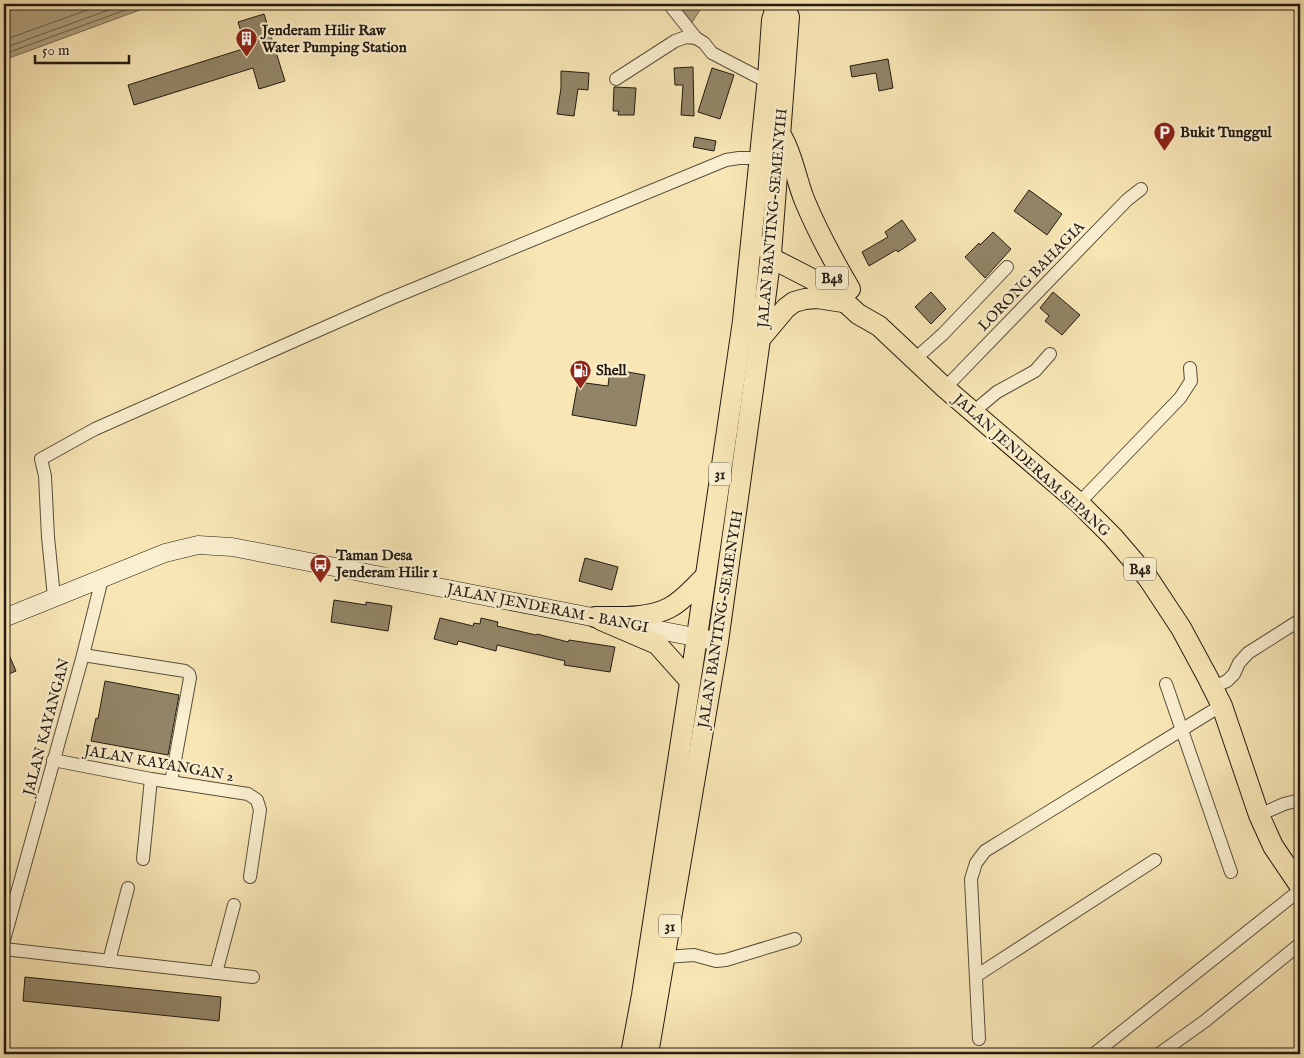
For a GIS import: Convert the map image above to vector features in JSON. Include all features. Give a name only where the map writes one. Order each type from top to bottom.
[{"type":"main road","name":"JALAN BANTING-SEMENYIH","points":[[631,1054],[642,995],[690,681],[744,310],[768,78],[772,20],[777,4]]},
{"type":"main road","name":"JALAN BANTING-SEMENYIH","points":[[648,1054],[718,642],[760,340],[771,254],[789,16],[784,4]]},
{"type":"main road","points":[[760,340],[786,308],[794,302],[805,299],[848,295],[804,198],[788,146],[780,133]]},
{"type":"main road","points":[[744,310],[752,290],[756,267],[760,261],[771,254],[758,236],[753,220]]},
{"type":"main road","name":"B48","points":[[771,254],[775,260],[848,295]]},
{"type":"main road","name":"JALAN JENDERAM SEPANG","points":[[848,295],[858,314],[879,326],[945,388],[1079,503],[1113,537],[1148,578],[1181,628],[1217,696],[1259,815],[1273,846],[1300,886]]},
{"type":"main road","name":"JALAN JENDERAM - BANGI","points":[[4,618],[166,553],[198,545],[232,547],[718,642]]},
{"type":"main road","points":[[595,617],[637,616],[656,613],[671,607],[705,577]]},
{"type":"main road","points":[[595,617],[657,644],[690,681]]},
{"type":"street","points":[[669,4],[696,38],[704,43],[712,53],[758,77],[768,78]]},
{"type":"street","points":[[616,79],[675,41],[686,37],[696,38]]},
{"type":"street","points":[[54,597],[48,537],[45,476],[41,459],[95,428],[386,300],[726,160],[760,158]]},
{"type":"street","name":"LORONG BAHAGIA","points":[[945,388],[1127,200],[1141,189]]},
{"type":"street","points":[[915,359],[943,334],[1007,267]]},
{"type":"street","points":[[973,412],[997,392],[1035,371],[1050,354]]},
{"type":"street","points":[[1079,503],[1180,398],[1191,381],[1190,368]]},
{"type":"street","name":"JALAN KAYANGAN","points":[[4,940],[83,655],[102,579]]},
{"type":"street","points":[[979,1040],[971,880],[976,863],[985,851],[1182,730],[1217,696],[1248,653],[1300,620]]},
{"type":"street","points":[[83,655],[185,671],[189,674],[190,678],[171,782]]},
{"type":"street","points":[[1166,684],[1231,872]]},
{"type":"street","name":"JALAN KAYANGAN 2","points":[[53,760],[150,779],[248,794],[257,800],[260,810],[250,877]]},
{"type":"street","points":[[143,859],[150,779]]},
{"type":"street","points":[[1259,815],[1284,804],[1300,800]]},
{"type":"street","points":[[976,976],[1155,860]]},
{"type":"street","points":[[109,961],[128,888]]},
{"type":"street","points":[[1094,1054],[1300,890]]},
{"type":"street","points":[[216,973],[234,905]]},
{"type":"street","points":[[665,957],[694,956],[716,961],[726,960],[795,939]]},
{"type":"street","points":[[1159,1054],[1205,1021],[1300,944]]},
{"type":"street","points":[[4,949],[253,977]]},
{"type":"water","points":[[4,4],[156,4],[4,60]]},
{"type":"water","points":[[676,4],[704,4],[691,24]]},
{"type":"building","name":"Jenderam Hilir Raw Water Pumping Station","points":[[264,14],[285,81],[259,89],[253,68],[134,105],[128,85],[246,48],[238,22]]},
{"type":"building","points":[[888,59],[893,88],[879,91],[876,73],[852,77],[850,66]]},
{"type":"building","points":[[693,67],[694,116],[681,115],[683,85],[675,85],[674,68]]},
{"type":"building","points":[[712,68],[734,75],[720,119],[698,112]]},
{"type":"building","points":[[561,71],[589,73],[588,90],[578,89],[574,116],[557,114],[561,88]]},
{"type":"building","points":[[614,87],[636,88],[634,115],[618,115],[619,111],[613,111]]},
{"type":"building","points":[[695,137],[716,141],[714,151],[693,147]]},
{"type":"building","points":[[1029,190],[1062,214],[1047,235],[1014,211]]},
{"type":"building","points":[[902,220],[916,240],[898,252],[896,250],[869,266],[862,252],[888,237],[885,232]]},
{"type":"building","points":[[993,232],[1011,249],[985,278],[965,257]]},
{"type":"building","points":[[931,292],[946,309],[931,324],[915,307]]},
{"type":"building","points":[[1053,292],[1080,315],[1062,335],[1045,321],[1049,316],[1040,308]]},
{"type":"building","points":[[610,369],[645,375],[636,426],[572,415],[578,382],[608,386]]},
{"type":"building","points":[[585,558],[618,567],[612,590],[579,581]]},
{"type":"building","points":[[334,600],[366,605],[366,602],[392,606],[388,631],[331,622]]},
{"type":"building","points":[[440,618],[473,626],[474,623],[480,624],[481,618],[498,622],[497,626],[568,642],[569,640],[615,647],[610,672],[564,665],[565,661],[497,645],[496,651],[458,641],[457,645],[434,639]]},
{"type":"building","points":[[4,643],[16,671],[4,676]]},
{"type":"building","points":[[105,681],[179,695],[168,755],[91,741],[96,718],[98,719]]},
{"type":"building","points":[[25,977],[221,997],[219,1021],[23,1001]]},
{"type":"place","name":"Jenderam Hilir Raw Water Pumping Station","points":[[246,58]]},
{"type":"place","name":"Bukit Tunggul","points":[[1164,151]]},
{"type":"place","name":"Shell","points":[[580,389]]},
{"type":"place","name":"Taman Desa Jenderam Hilir 1","points":[[320,583]]}]
